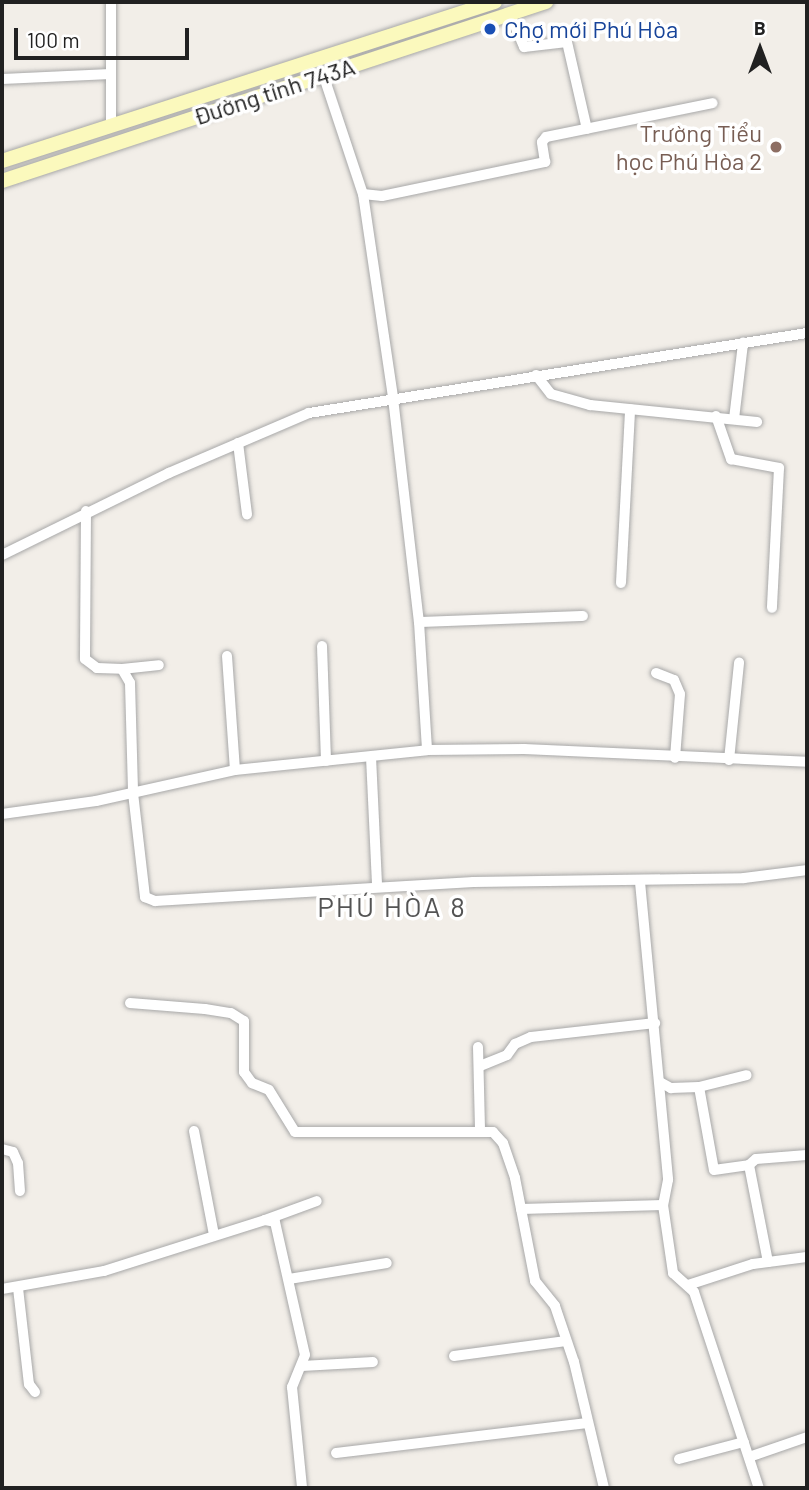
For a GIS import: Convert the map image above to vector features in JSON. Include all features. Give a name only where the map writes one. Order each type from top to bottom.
[{"type":"main road","name":"Đường tỉnh 743A","points":[[2,161],[495,2]]},
{"type":"main road","name":"Đường tỉnh 743A","points":[[2,181],[323,74],[508,8],[546,2]]},
{"type":"main road","points":[[317,59],[323,74]]},
{"type":"main road","points":[[111,125],[117,143]]},
{"type":"street","points":[[111,2],[111,125]]},
{"type":"street","points":[[508,8],[524,47],[567,43],[587,129]]},
{"type":"street","points":[[323,74],[363,194],[393,398],[419,622],[427,750]]},
{"type":"street","points":[[2,79],[111,75]]},
{"type":"street","points":[[363,194],[382,196],[545,162],[543,139],[713,103]]},
{"type":"street","points":[[2,555],[86,511],[309,413],[536,374],[807,333]]},
{"type":"street","points":[[734,419],[743,342]]},
{"type":"street","points":[[536,374],[551,394],[590,405],[757,422]]},
{"type":"street","points":[[621,583],[630,409]]},
{"type":"street","points":[[716,416],[724,448],[731,459],[779,468],[772,608]]},
{"type":"street","points":[[238,443],[247,514]]},
{"type":"street","points":[[86,511],[85,659],[97,668],[122,669],[159,665]]},
{"type":"street","points":[[419,622],[583,616]]},
{"type":"street","points":[[322,646],[326,761]]},
{"type":"street","points":[[228,656],[234,770]]},
{"type":"street","points":[[729,760],[738,663]]},
{"type":"street","points":[[122,669],[131,683],[133,793],[145,897],[155,901],[377,886],[607,878],[640,882],[771,877],[807,870]]},
{"type":"street","points":[[656,673],[674,680],[680,694],[675,758]]},
{"type":"street","points":[[2,814],[133,793],[234,770],[427,750],[524,749],[807,762]]},
{"type":"street","points":[[371,757],[377,886]]},
{"type":"street","points":[[640,882],[668,1180],[663,1205],[668,1259],[677,1279],[688,1285],[759,1488]]},
{"type":"street","points":[[130,1003],[230,1013],[244,1021],[244,1072],[252,1083],[269,1090],[295,1132],[493,1132],[503,1143],[521,1209],[535,1281],[555,1306],[566,1341],[604,1488]]},
{"type":"street","points":[[480,1066],[507,1055],[515,1044],[531,1037],[655,1023]]},
{"type":"street","points":[[478,1047],[480,1130]]},
{"type":"street","points":[[660,1082],[670,1088],[699,1087],[747,1075]]},
{"type":"street","points":[[699,1087],[714,1170],[749,1165],[756,1159],[807,1155]]},
{"type":"street","points":[[194,1131],[214,1236]]},
{"type":"street","points":[[2,1149],[13,1152],[18,1163],[20,1191]]},
{"type":"street","points":[[749,1165],[768,1262]]},
{"type":"street","points":[[2,1289],[104,1271],[317,1201]]},
{"type":"street","points":[[521,1209],[663,1205]]},
{"type":"street","points":[[265,1220],[275,1222],[305,1355],[292,1387],[302,1488]]},
{"type":"street","points":[[688,1285],[768,1262],[807,1257]]},
{"type":"street","points":[[289,1279],[387,1263]]},
{"type":"street","points":[[18,1288],[29,1384],[35,1392]]},
{"type":"street","points":[[454,1356],[566,1341]]},
{"type":"street","points":[[302,1366],[373,1362]]},
{"type":"street","points":[[336,1453],[587,1423]]},
{"type":"street","points":[[749,1457],[807,1437]]},
{"type":"street","points":[[679,1459],[744,1442]]},
{"type":"place","name":"Chợ mới Phú Hòa","points":[[490,29]]},
{"type":"place","name":"Trường Tiểu học Phú Hòa 2","points":[[776,147]]},
{"type":"district","name":"PHÚ HÒA 8","points":[[392,906]]}]
